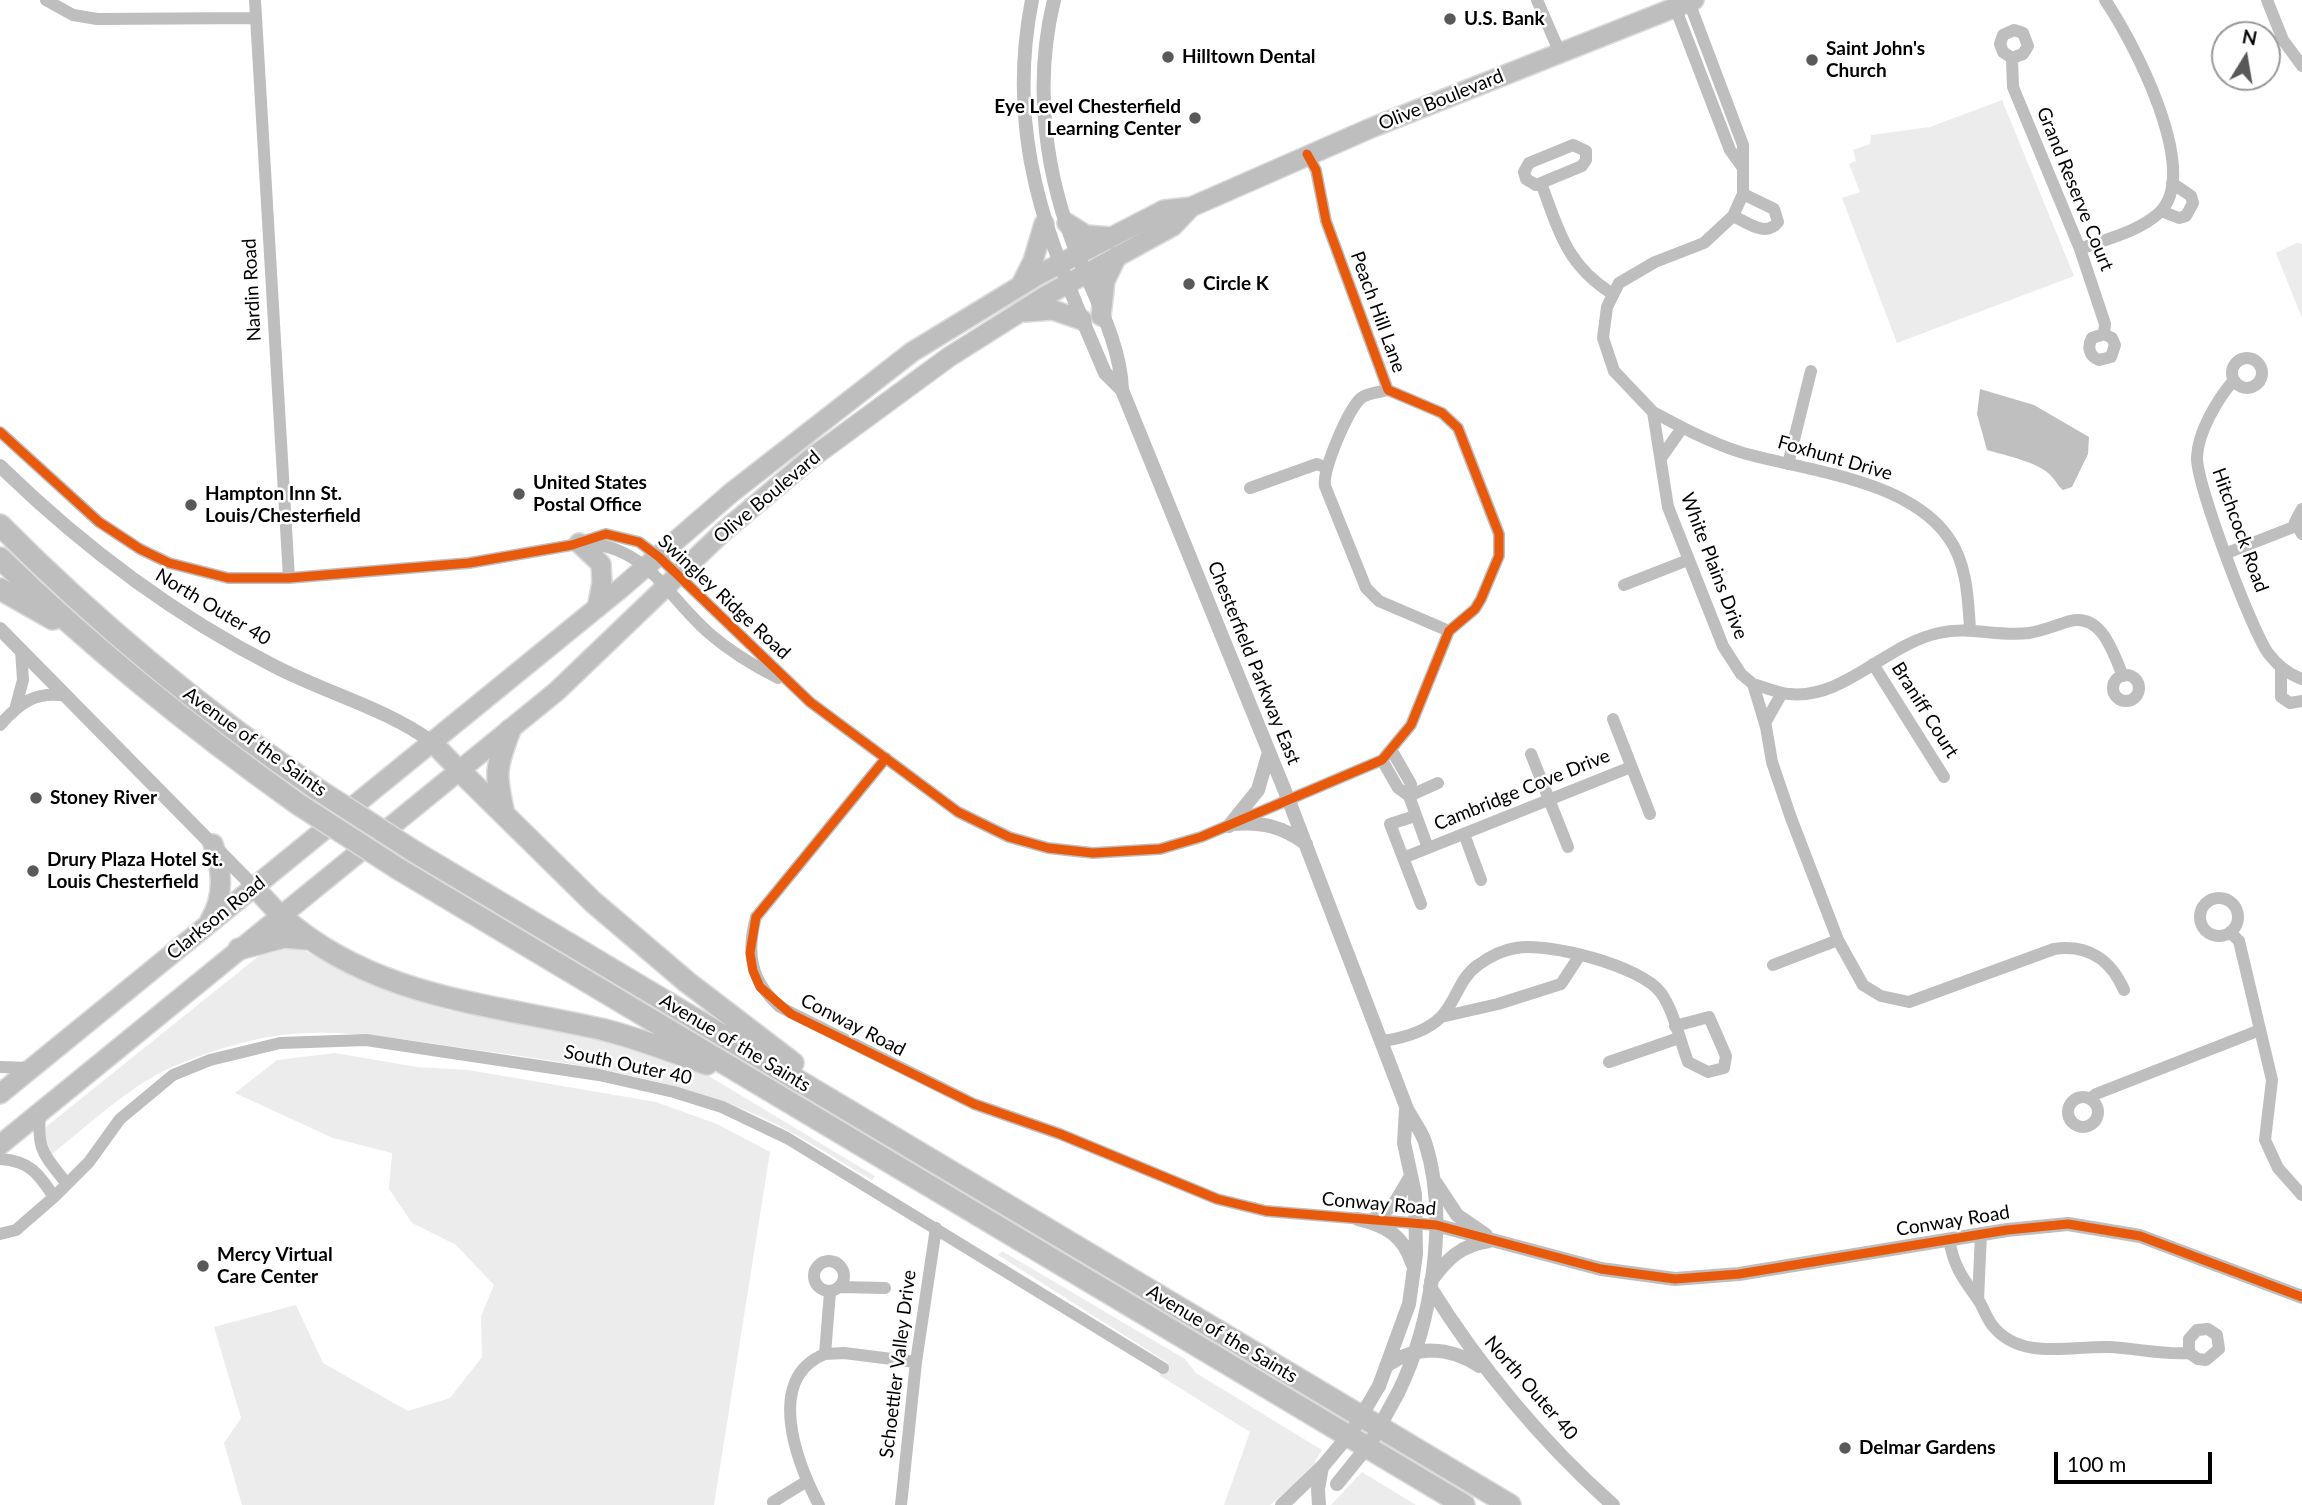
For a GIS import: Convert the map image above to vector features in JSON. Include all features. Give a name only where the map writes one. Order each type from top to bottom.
[{"type":"highway","points":[[0,511],[7,533]]},
{"type":"highway","name":"Avenue of the Saints","points":[[7,533],[153,665],[317,789],[415,852],[1510,1505]]},
{"type":"highway","name":"Avenue of the Saints","points":[[0,558],[80,633],[178,716],[298,804],[397,868],[1464,1505]]},
{"type":"highway","points":[[0,589],[80,633]]},
{"type":"highway","points":[[504,817],[496,780],[497,766],[510,730]]},
{"type":"highway","points":[[460,771],[593,902],[687,982],[791,1061],[838,1105]]},
{"type":"highway","points":[[281,916],[307,939],[401,986],[459,1002],[635,1038],[749,1078]]},
{"type":"highway","points":[[239,949],[284,937],[307,939]]},
{"type":"main road","name":"Olive Boulevard","points":[[281,916],[588,664],[743,515],[810,459],[886,401],[1017,313],[1067,284],[1081,265],[1115,247],[1164,210],[1191,207],[1307,155],[1686,3]]},
{"type":"main road","points":[[1017,313],[1054,310],[1092,318],[1115,247],[1066,223]]},
{"type":"main road","points":[[1021,285],[1033,261],[1044,224]]},
{"type":"main road","name":"Olive Boulevard","points":[[432,742],[597,608],[780,453],[912,352],[1021,285],[1059,265],[1081,265]]},
{"type":"main road","points":[[579,543],[601,564],[602,583],[597,608]]},
{"type":"main road","points":[[432,742],[460,771]]},
{"type":"main road","name":"Clarkson Road","points":[[0,1094],[432,742]]},
{"type":"main road","points":[[205,926],[214,913],[221,885],[213,844]]},
{"type":"main road","points":[[254,887],[281,916]]},
{"type":"main road","name":"Clarkson Road","points":[[0,1145],[281,916]]},
{"type":"street","points":[[46,0],[73,15],[97,19],[255,18]]},
{"type":"street","name":"Nardin Road","points":[[255,0],[289,578]]},
{"type":"street","name":"Chesterfield Parkway East","points":[[1032,0],[1022,74],[1023,111],[1044,224],[1067,284],[1092,318],[1121,366],[1122,390],[1306,844],[1383,1041],[1406,1109],[1424,1140],[1431,1174],[1436,1225],[1430,1285],[1415,1352],[1398,1393],[1371,1443],[1317,1504]]},
{"type":"street","name":"Chesterfield Parkway East","points":[[1054,0],[1046,52],[1043,105],[1056,192],[1081,265],[1092,318]]},
{"type":"street","points":[[1537,0],[1560,53]]},
{"type":"street","points":[[2080,248],[2132,229],[2161,211],[2172,183],[2171,143],[2129,37],[2105,0]]},
{"type":"street","points":[[2267,0],[2283,40],[2302,66]]},
{"type":"street","points":[[1653,412],[1614,371],[1607,355],[1603,323],[1611,293],[1632,273],[1704,243],[1733,216],[1743,194],[1743,145],[1686,3]]},
{"type":"street","name":"Grand Reserve Court","points":[[2012,58],[2013,87],[2080,248],[2105,324],[2104,334]]},
{"type":"street","points":[[1573,145],[1586,151],[1586,160],[1582,166],[1542,183],[1532,184],[1526,179],[1524,172],[1529,163],[1573,145]]},
{"type":"street","name":"Peach Hill Lane","points":[[1289,801],[1382,760],[1392,751],[1411,725],[1449,631],[1475,609],[1499,556],[1499,534],[1458,428],[1442,413],[1388,390],[1326,221],[1315,170],[1307,155]]},
{"type":"street","points":[[1542,183],[1573,261],[1589,279],[1611,293]]},
{"type":"street","points":[[2161,211],[2179,218],[2190,210],[2193,203],[2191,197],[2172,183]]},
{"type":"street","points":[[1733,216],[1765,230],[1772,229],[1777,222],[1774,209],[1743,194]]},
{"type":"street","points":[[1788,464],[1811,371]]},
{"type":"street","name":"Hitchcock Road","points":[[2233,381],[2211,417],[2197,454],[2202,488],[2261,641],[2281,667],[2302,679]]},
{"type":"street","points":[[1388,390],[1363,396],[1326,468],[1325,486],[1366,588],[1379,601],[1449,631]]},
{"type":"street","name":"Foxhunt Drive","points":[[1653,412],[1715,443],[1879,488],[1898,497],[1934,522],[1948,537],[1957,554],[1967,590],[1970,629]]},
{"type":"street","name":"White Plains Drive","points":[[1653,412],[1668,507],[1723,646],[1741,674],[1753,684],[1778,780],[1838,940],[1863,985],[1895,1001],[1923,1000],[2054,949],[2066,947],[2089,951],[2100,958],[2115,971],[2124,990]]},
{"type":"street","points":[[1661,458],[1682,428]]},
{"type":"street","name":"Swingley Ridge Road","points":[[0,432],[99,522],[140,550],[169,563],[219,577],[289,578],[479,562],[579,543],[595,536],[620,535],[639,542],[652,562],[672,582],[790,685],[974,821],[1009,837],[1048,848],[1093,853],[1160,849],[1231,825],[1289,801]]},
{"type":"street","points":[[1250,488],[1317,464],[1326,468]]},
{"type":"street","name":"North Outer 40","points":[[0,466],[84,542],[176,610],[276,667],[399,720],[432,742]]},
{"type":"street","points":[[2227,553],[2299,530],[2296,517],[2302,509]]},
{"type":"street","points":[[1624,585],[1688,560]]},
{"type":"street","name":"Swingley Ridge Road","points":[[672,582],[722,644],[790,685]]},
{"type":"street","points":[[1753,684],[1782,692],[1816,692],[1844,682],[1894,649],[1918,638],[1970,629],[2028,633],[2071,621],[2090,622],[2101,631],[2123,676]]},
{"type":"street","points":[[0,629],[254,887]]},
{"type":"street","points":[[0,725],[16,706],[23,680],[21,650]]},
{"type":"street","name":"Braniff Court","points":[[1873,664],[1944,777]]},
{"type":"street","points":[[2281,667],[2281,697],[2290,703],[2302,701]]},
{"type":"street","points":[[1765,723],[1782,692]]},
{"type":"street","points":[[16,706],[40,695],[67,696]]},
{"type":"street","points":[[1613,719],[1650,814]]},
{"type":"street","name":"Cambridge Cove Drive","points":[[1392,751],[1412,784],[1409,796],[1428,848]]},
{"type":"street","points":[[1231,825],[1258,790],[1269,752]]},
{"type":"street","points":[[1531,754],[1568,847]]},
{"type":"street","name":"Conway Road","points":[[886,758],[756,917],[751,935],[753,971],[770,998],[791,1014],[974,1104],[1060,1134],[1217,1199],[1266,1211],[1436,1225],[1601,1269],[1675,1279],[1739,1274],[1981,1234],[2055,1225],[2114,1230],[2140,1236],[2301,1296]]},
{"type":"street","name":"Cambridge Cove Drive","points":[[1382,760],[1398,788],[1409,796]]},
{"type":"street","name":"Cambridge Cove Drive","points":[[1403,858],[1631,767]]},
{"type":"street","points":[[1409,796],[1437,783]]},
{"type":"street","points":[[1415,816],[1390,824],[1421,904]]},
{"type":"street","points":[[1231,825],[1261,822],[1280,828],[1306,844]]},
{"type":"street","points":[[1464,834],[1480,880]]},
{"type":"street","points":[[2230,932],[2239,941],[2272,1080],[2265,1140],[2278,1168],[2302,1195]]},
{"type":"street","points":[[1773,965],[1838,940]]},
{"type":"street","points":[[1441,1017],[1474,968],[1493,955],[1517,948],[1547,947],[1580,955],[1651,983],[1662,994],[1677,1032],[1688,1062],[1708,1072],[1724,1068],[1726,1056],[1709,1017],[1677,1032],[1609,1062]]},
{"type":"street","points":[[1383,1041],[1407,1037],[1441,1017],[1498,1004],[1561,984],[1580,955]]},
{"type":"street","points":[[2090,1099],[2096,1094],[2260,1030]]},
{"type":"street","name":"South Outer 40","points":[[0,1234],[16,1230],[54,1197],[89,1162],[120,1119],[173,1075],[211,1060],[280,1043],[366,1041],[599,1075],[674,1091],[722,1107],[787,1138],[1163,1368]]},
{"type":"street","points":[[0,1067],[32,1068]]},
{"type":"street","name":"Chesterfield Parkway East","points":[[1282,1505],[1320,1471],[1353,1430],[1378,1386],[1409,1304],[1417,1224],[1404,1143],[1406,1109]]},
{"type":"street","points":[[40,1112],[38,1141],[66,1183]]},
{"type":"street","points":[[0,1159],[25,1163],[35,1169],[54,1197]]},
{"type":"street","points":[[1431,1174],[1441,1195],[1457,1214],[1493,1240]]},
{"type":"street","points":[[1373,1220],[1395,1203],[1411,1176]]},
{"type":"street","points":[[1358,1219],[1377,1224],[1399,1236],[1407,1248],[1414,1268]]},
{"type":"street","name":"Schoettler Valley Drive","points":[[901,1505],[916,1362],[936,1228]]},
{"type":"street","points":[[1978,1300],[1981,1234]]},
{"type":"street","points":[[1949,1239],[1955,1265],[1966,1287],[1978,1300],[1993,1326],[2003,1335],[2034,1348],[2111,1347],[2189,1353]]},
{"type":"street","points":[[1430,1285],[1454,1252],[1474,1243],[1493,1240]]},
{"type":"street","points":[[1955,1265],[1968,1266],[1980,1261]]},
{"type":"street","name":"North Outer 40","points":[[1430,1285],[1458,1332],[1489,1373],[1613,1505]]},
{"type":"street","points":[[825,1354],[835,1290],[885,1288]]},
{"type":"street","points":[[1386,1366],[1415,1352],[1451,1352],[1489,1373]]},
{"type":"street","points":[[819,1505],[807,1481],[794,1429],[791,1393],[793,1380],[802,1368],[825,1354],[844,1353],[916,1362]]},
{"type":"street","points":[[1317,1504],[1320,1471]]},
{"type":"street","points":[[774,1505],[773,1502],[807,1481]]},
{"type":"shaded area","points":[[2002,100],[2074,276],[1897,343],[1842,198],[1860,192],[1849,164],[1856,161],[1853,150],[1870,144],[1871,135],[1930,127]]},
{"type":"shaded area","points":[[2296,243],[2302,244],[2302,318],[2276,253]]},
{"type":"shaded area","points":[[1980,389],[2034,405],[2089,437],[2088,454],[2072,487],[2063,490],[2040,468],[1987,450],[1977,414]]},
{"type":"shaded area","points":[[270,947],[297,947],[364,982],[446,1010],[589,1034],[630,1044],[702,1072],[875,1176],[872,1180],[755,1114],[671,1085],[568,1063],[342,1033],[268,1037],[183,1062],[125,1095],[52,1154],[45,1152],[37,1134]]},
{"type":"shaded area","points":[[335,1053],[417,1067],[468,1070],[656,1102],[717,1124],[770,1152],[714,1505],[242,1505],[224,1443],[241,1418],[214,1327],[296,1305],[323,1363],[408,1411],[450,1398],[482,1357],[481,1316],[494,1285],[456,1245],[412,1223],[389,1189],[392,1153],[333,1138],[235,1093],[277,1060]]},
{"type":"shaded area","points":[[1002,1251],[1185,1359],[1196,1373],[1322,1450],[1315,1461],[1317,1465],[1270,1505],[1224,1505],[1250,1432],[1159,1375],[1168,1363],[998,1255]]},
{"type":"shaded area","points":[[1362,1472],[1416,1505],[1331,1505]]},
{"type":"cycle path","points":[[0,432],[99,522],[140,549],[169,563],[228,578],[289,578],[469,563],[572,545],[606,534],[639,542],[659,557],[810,702],[958,812],[1009,837],[1048,848],[1093,853],[1160,849],[1201,837],[1382,760],[1411,725],[1449,631],[1475,609],[1499,556],[1499,534],[1458,428],[1442,413],[1388,390],[1326,221],[1316,170],[1307,154]]},
{"type":"cycle path","points":[[886,758],[756,917],[750,953],[753,971],[760,987],[791,1014],[974,1104],[1060,1134],[1217,1199],[1266,1211],[1436,1225],[1601,1269],[1675,1279],[1739,1274],[2007,1230],[2068,1224],[2140,1236],[2302,1297]]},
{"type":"place","name":"U.S. Bank","points":[[1450,19]]},
{"type":"place","name":"Hilltown Dental","points":[[1168,57]]},
{"type":"place","name":"Saint John's Church","points":[[1812,60]]},
{"type":"place","name":"Eye Level Chesterfield Learning Center","points":[[1195,118]]},
{"type":"place","name":"Circle K","points":[[1189,284]]},
{"type":"place","name":"United States Postal Office","points":[[519,494]]},
{"type":"place","name":"Hampton Inn St. Louis/Chesterfield","points":[[191,505]]},
{"type":"place","name":"Stoney River","points":[[36,798]]},
{"type":"place","name":"Drury Plaza Hotel St. Louis Chesterfield","points":[[33,871]]},
{"type":"place","name":"Mercy Virtual Care Center","points":[[203,1266]]},
{"type":"place","name":"Delmar Gardens","points":[[1845,1448]]}]
